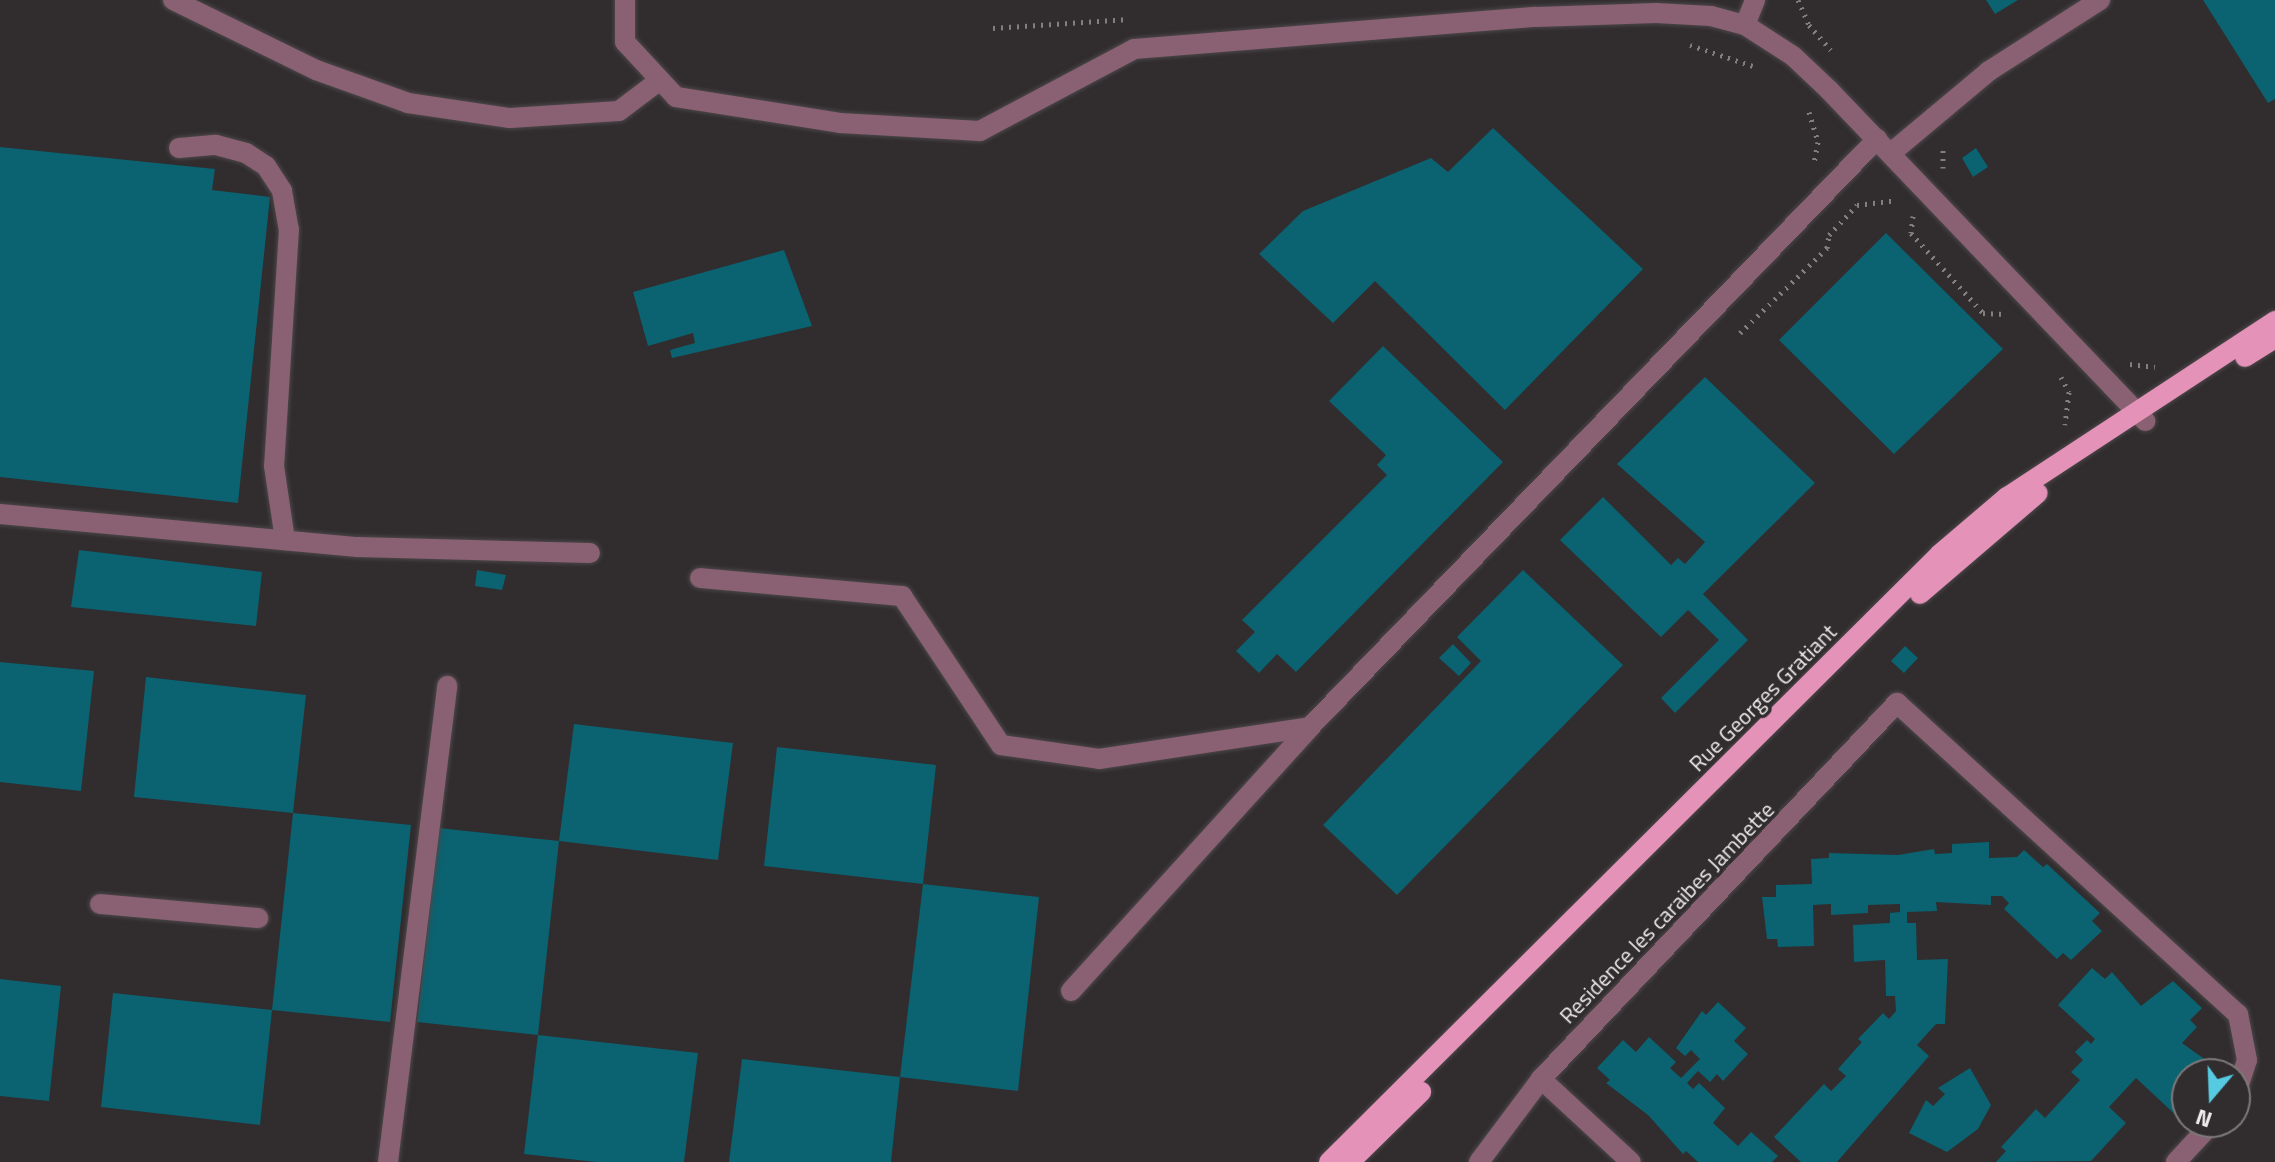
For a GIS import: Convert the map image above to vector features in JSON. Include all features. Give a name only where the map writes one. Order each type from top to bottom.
[{"type":"main road","name":"Rue Georges Gratiant","points":[[1350,1162],[1948,566],[2020,506],[2275,321]]},
{"type":"main road","name":"Rue Georges Gratiant","points":[[1329,1162],[1940,554],[2007,497],[2275,338]]},
{"type":"street","points":[[173,0],[316,70],[408,103],[510,118],[619,111],[660,80]]},
{"type":"street","points":[[625,0],[625,42],[676,97],[840,123],[980,131],[1134,49],[1536,17],[1656,13],[1711,16],[1745,25],[1793,56],[1884,146],[2140,417]]},
{"type":"street","points":[[1745,25],[1755,0]]},
{"type":"street","points":[[1071,991],[1310,727],[1884,146],[1989,71],[2100,0]]},
{"type":"street","points":[[179,148],[216,145],[246,153],[266,166],[282,191],[289,229],[274,466],[285,540]]},
{"type":"street","points":[[0,514],[285,540],[590,553]]},
{"type":"street","points":[[700,578],[902,596],[1001,745],[1099,759],[1310,727]]},
{"type":"street","points":[[388,1162],[447,686]]},
{"type":"street","name":"Residence les caraibes Jambette","points":[[1479,1162],[1541,1079],[1897,703],[2238,1014],[2247,1058]]},
{"type":"street","points":[[100,904],[258,918]]},
{"type":"street","points":[[1541,1079],[1631,1162]]},
{"type":"street","points":[[2176,1162],[2198,1138]]},
{"type":"path","points":[[1798,0],[1809,25],[1842,61]]},
{"type":"path","points":[[1675,42],[1761,69]]},
{"type":"path","points":[[1803,103],[1818,142],[1811,178]]},
{"type":"path","points":[[1740,333],[1827,248],[1829,235],[1857,205],[1869,199],[1901,201]]},
{"type":"path","points":[[1913,209],[1911,233],[1983,313],[2005,314],[2013,323]]},
{"type":"path","points":[[2054,369],[2069,392],[2063,433]]},
{"type":"building","points":[[1986,0],[2018,0],[1995,14]]},
{"type":"building","points":[[2203,0],[2275,0],[2275,99],[2268,103]]},
{"type":"building","points":[[1493,128],[1643,269],[1505,410],[1375,281],[1333,323],[1259,254],[1303,211],[1431,158],[1448,172]]},
{"type":"building","points":[[0,147],[215,169],[212,190],[270,197],[238,503],[0,477]]},
{"type":"building","points":[[1976,148],[1988,167],[1973,177],[1962,158]]},
{"type":"building","points":[[1886,233],[2003,349],[1894,454],[1779,340]]},
{"type":"building","points":[[784,250],[812,326],[672,358],[670,350],[695,343],[693,333],[648,346],[633,292]]},
{"type":"building","points":[[1383,346],[1503,462],[1296,672],[1277,654],[1259,673],[1236,651],[1255,632],[1242,620],[1387,475],[1377,465],[1386,455],[1329,401]]},
{"type":"building","points":[[1705,377],[1815,483],[1703,594],[1748,640],[1675,713],[1661,698],[1719,640],[1688,610],[1661,637],[1560,540],[1603,497],[1671,565],[1678,558],[1685,564],[1705,542],[1617,464]]},
{"type":"building","points":[[79,550],[262,572],[256,626],[71,607]]},
{"type":"building","points":[[477,570],[506,575],[502,590],[475,586]]},
{"type":"building","points":[[1523,570],[1623,665],[1397,895],[1323,825],[1481,661],[1457,637]]},
{"type":"building","points":[[1453,644],[1471,663],[1459,676],[1439,658]]},
{"type":"building","points":[[1905,646],[1918,658],[1904,673],[1891,661]]},
{"type":"building","points":[[0,662],[94,671],[81,791],[0,782]]},
{"type":"building","points":[[146,677],[306,695],[293,813],[134,797]]},
{"type":"building","points":[[574,724],[733,743],[718,860],[559,841]]},
{"type":"building","points":[[777,747],[936,765],[923,884],[764,866]]},
{"type":"building","points":[[293,813],[411,825],[390,1022],[272,1010]]},
{"type":"building","points":[[439,828],[559,841],[538,1035],[417,1022]]},
{"type":"building","points":[[1989,842],[1989,858],[2017,857],[2024,850],[2043,867],[2047,864],[2100,913],[2092,921],[2102,931],[2071,960],[2063,953],[2057,959],[2004,909],[2009,903],[2002,896],[1991,896],[1991,905],[1936,902],[1937,911],[1907,912],[1907,923],[1916,923],[1917,960],[1948,959],[1945,1024],[1936,1024],[1917,1045],[1929,1056],[1837,1162],[1801,1162],[1774,1137],[1824,1084],[1831,1091],[1846,1076],[1838,1069],[1862,1042],[1858,1039],[1883,1013],[1889,1019],[1896,1011],[1895,996],[1886,996],[1885,960],[1854,962],[1853,925],[1890,923],[1890,913],[1900,912],[1900,904],[1868,905],[1868,913],[1831,915],[1831,904],[1813,905],[1814,946],[1778,947],[1777,939],[1767,939],[1762,897],[1776,897],[1776,885],[1812,884],[1811,859],[1829,858],[1829,853],[1898,855],[1934,849],[1935,854],[1952,853],[1952,844]]},
{"type":"building","points":[[923,884],[1039,897],[1018,1091],[900,1077]]},
{"type":"building","points":[[2092,968],[2105,979],[2112,972],[2141,1006],[2173,981],[2202,1008],[2190,1020],[2197,1027],[2182,1043],[2203,1058],[2171,1058],[2171,1111],[2136,1078],[2109,1107],[2126,1123],[2091,1161],[1996,1162],[2006,1151],[2001,1147],[2036,1109],[2045,1118],[2080,1080],[2071,1072],[2083,1060],[2075,1052],[2087,1040],[2091,1044],[2095,1039],[2058,1005]]},
{"type":"building","points":[[0,979],[61,986],[49,1101],[0,1096]]},
{"type":"building","points":[[113,993],[272,1010],[260,1125],[101,1107]]},
{"type":"building","points":[[1718,1002],[1746,1028],[1734,1041],[1748,1054],[1723,1081],[1717,1074],[1710,1082],[1698,1071],[1687,1083],[1693,1089],[1699,1083],[1725,1108],[1713,1123],[1738,1146],[1751,1132],[1778,1156],[1772,1162],[1698,1162],[1686,1151],[1683,1154],[1648,1115],[1606,1083],[1610,1080],[1597,1068],[1623,1040],[1636,1052],[1649,1037],[1676,1062],[1670,1068],[1681,1078],[1700,1059],[1691,1050],[1685,1056],[1676,1048],[1702,1011],[1706,1015]]},
{"type":"building","points":[[538,1035],[698,1053],[684,1162],[596,1162],[524,1154]]},
{"type":"building","points":[[742,1059],[900,1077],[891,1162],[729,1162]]},
{"type":"building","points":[[1970,1068],[1991,1105],[1978,1129],[1947,1152],[1909,1133],[1926,1100],[1933,1106],[1945,1094],[1938,1088]]}]
